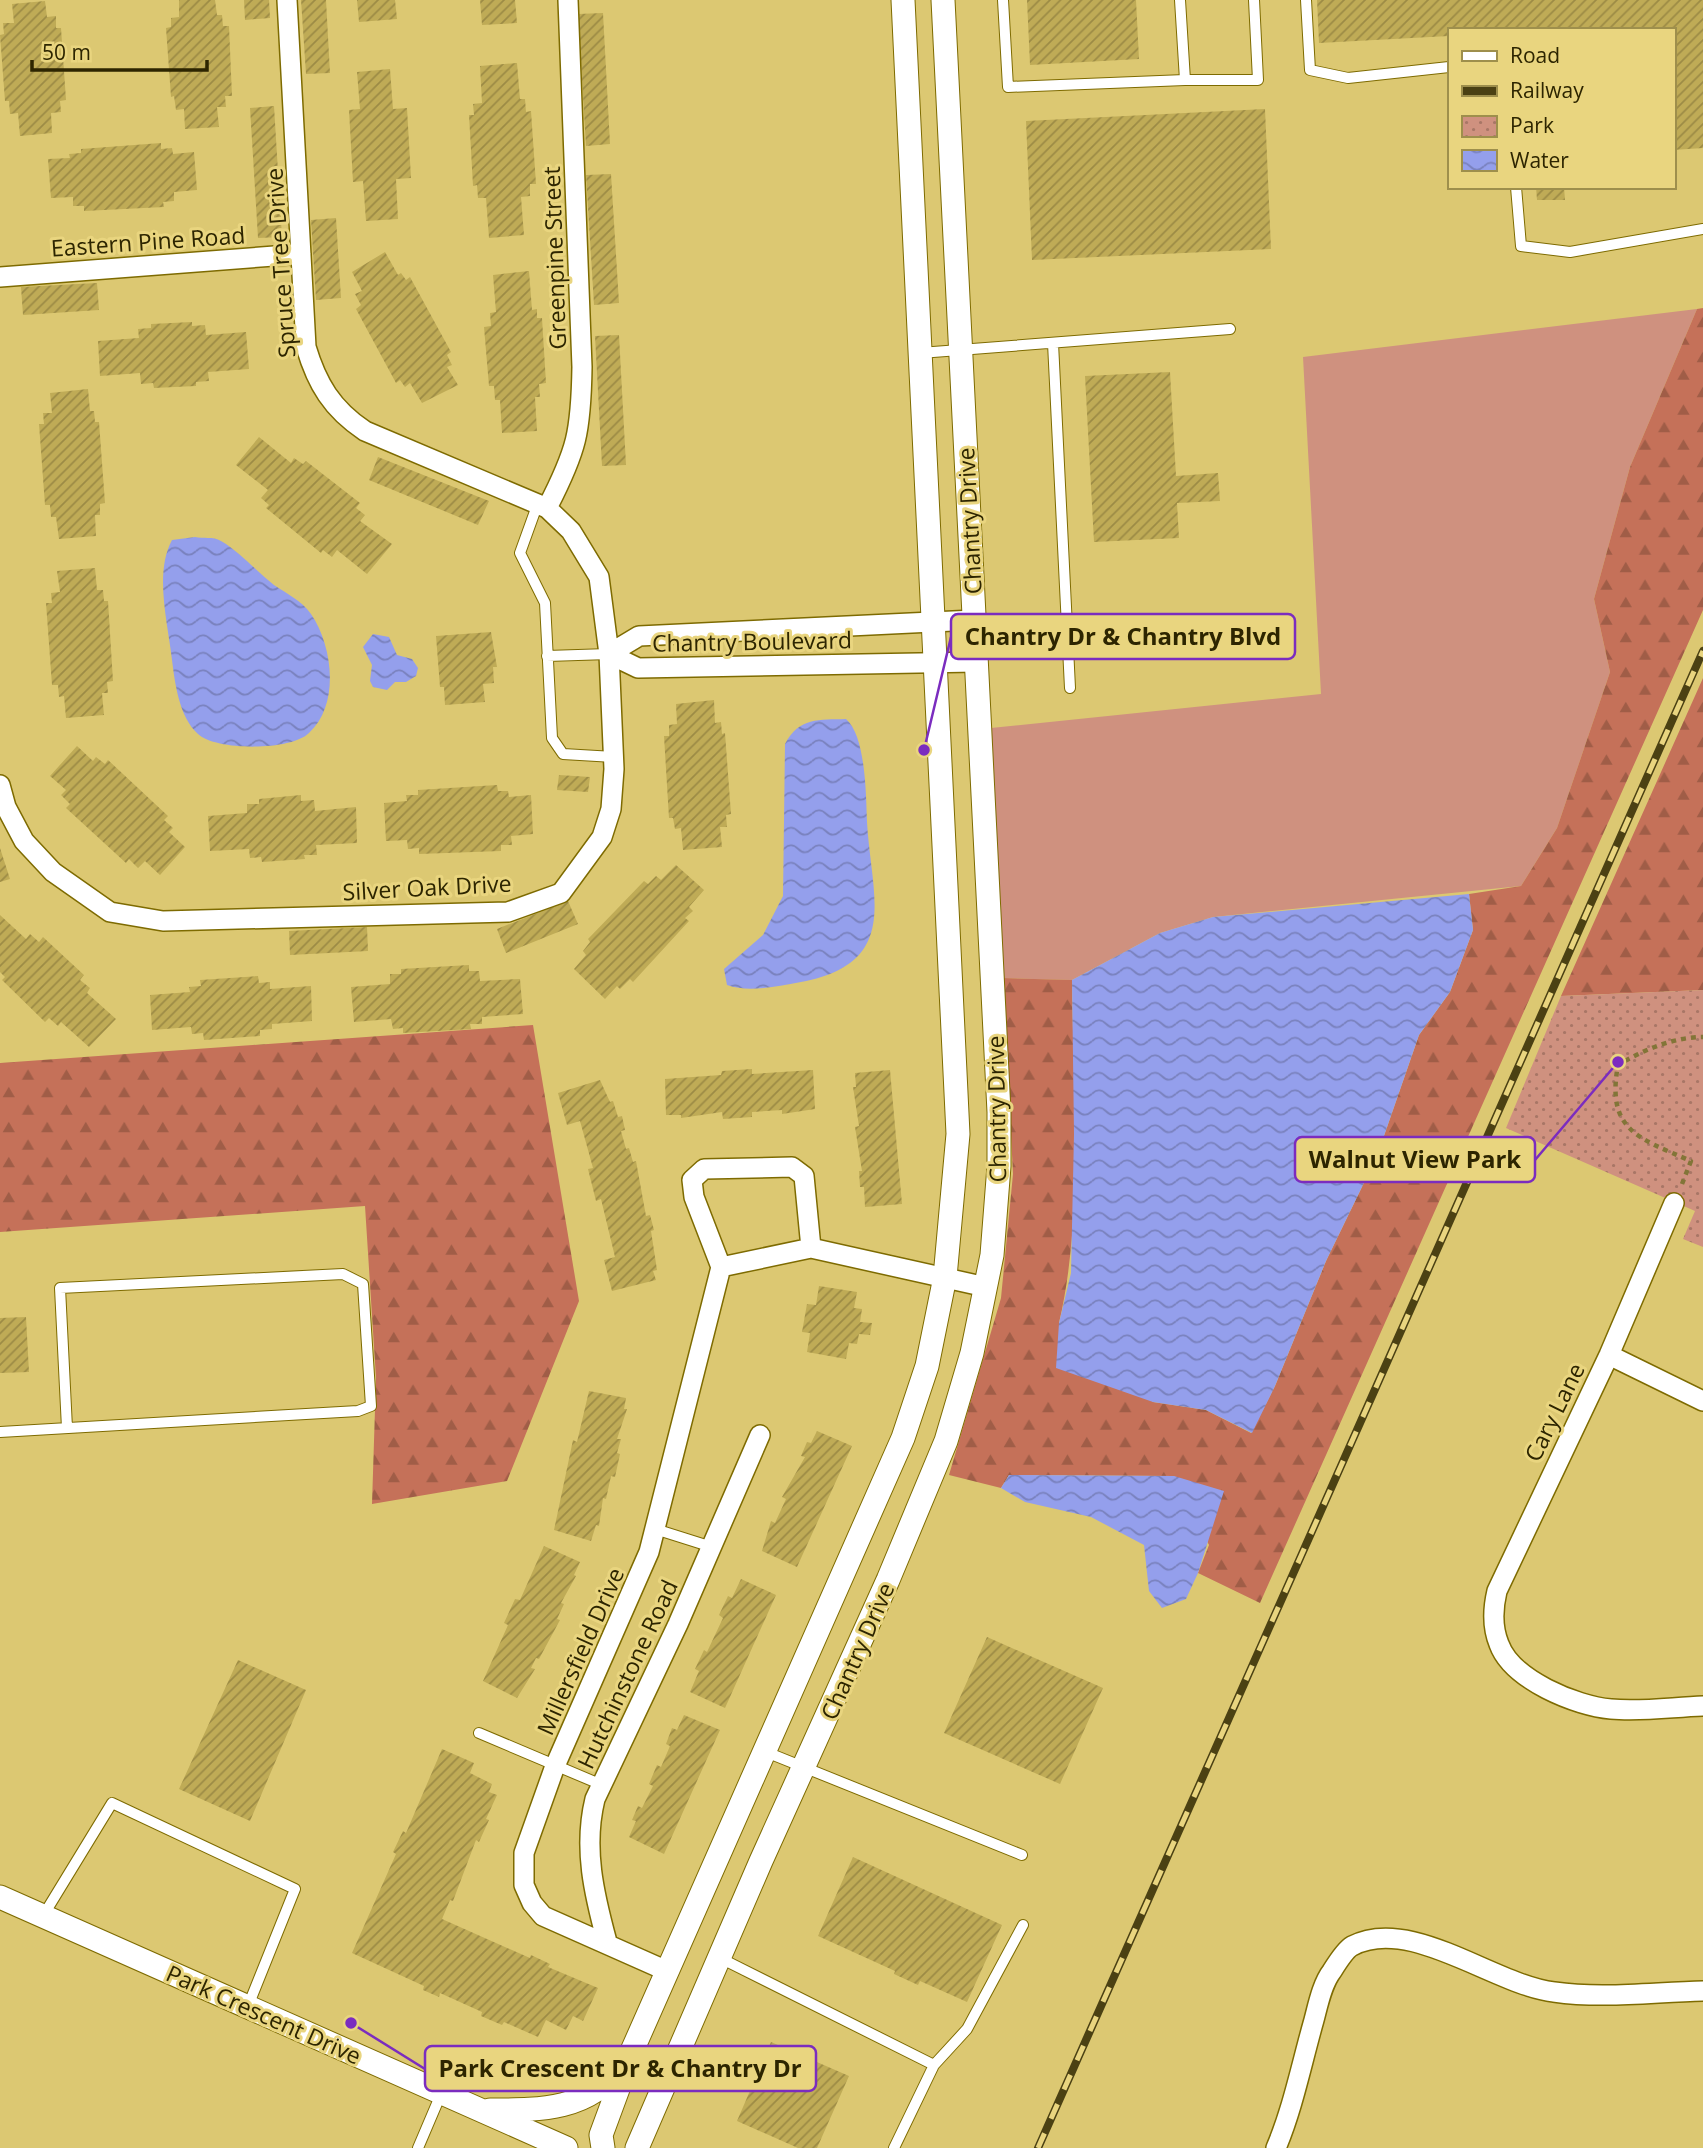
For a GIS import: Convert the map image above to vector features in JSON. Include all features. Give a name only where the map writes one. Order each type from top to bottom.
[{"type":"street","name":"Spruce Tree Drive","points":[[287,0],[306,347],[315,376],[338,410],[365,431],[542,505]]},
{"type":"street","name":"Greenpine Street","points":[[542,505],[571,462],[581,425],[582,367],[568,0]]},
{"type":"street","name":"Chantry Drive","points":[[603,2148],[601,2135],[632,2051],[903,1438],[928,1366],[946,1277],[958,1134],[903,0]]},
{"type":"street","name":"Chantry Drive","points":[[637,2148],[806,1768],[946,1441],[972,1353],[986,1287],[999,1166],[999,1112],[943,0]]},
{"type":"street","name":"Eastern Pine Road","points":[[0,277],[301,254]]},
{"type":"street","name":"Silver Oak Drive","points":[[0,785],[6,807],[24,841],[53,872],[110,912],[163,921],[508,912],[561,893],[602,837],[611,809],[614,757],[609,654],[599,577],[571,531],[542,505]]},
{"type":"street","name":"Chantry Boulevard","points":[[609,654],[639,636],[974,620]]},
{"type":"street","name":"Chantry Boulevard","points":[[609,654],[639,668],[976,662]]},
{"type":"street","points":[[811,1248],[804,1176],[792,1167],[704,1169],[692,1180],[694,1197],[721,1267],[811,1248],[986,1287]]},
{"type":"street","name":"Cary Lane","points":[[1674,1203],[1609,1355],[1497,1591],[1494,1619],[1499,1646],[1518,1669],[1576,1703],[1612,1709],[1703,1706]]},
{"type":"street","name":"Millersfield Drive","points":[[667,1971],[544,1916],[532,1903],[524,1885],[524,1853],[555,1766],[633,1595],[655,1529],[721,1267]]},
{"type":"street","points":[[1609,1355],[1703,1401]]},
{"type":"street","name":"Hutchinstone Road","points":[[607,1942],[591,1883],[589,1825],[602,1786],[712,1547],[760,1435]]},
{"type":"street","name":"Park Crescent Drive","points":[[0,1897],[566,2148]]},
{"type":"street","points":[[1276,2148],[1319,2002],[1330,1973],[1350,1947],[1389,1939],[1430,1946],[1497,1977],[1551,1992],[1578,1994],[1703,1991]]},
{"type":"street","points":[[480,2110],[523,2110],[583,2099],[606,2087],[632,2051]]},
{"type":"lane","points":[[1003,0],[1009,87],[1258,80],[1254,0]]},
{"type":"lane","points":[[1180,0],[1185,80]]},
{"type":"lane","points":[[1306,0],[1310,71],[1348,78],[1448,66]]},
{"type":"lane","points":[[1516,189],[1521,246],[1570,253],[1703,229]]},
{"type":"lane","points":[[920,353],[1230,330]]},
{"type":"lane","points":[[1053,343],[1070,688]]},
{"type":"lane","points":[[542,505],[520,553],[545,603],[552,738],[563,754],[614,757]]},
{"type":"lane","points":[[548,656],[609,654]]},
{"type":"lane","points":[[0,1433],[358,1411],[371,1406],[363,1284],[343,1274],[60,1288],[67,1428]]},
{"type":"lane","points":[[655,1529],[712,1547]]},
{"type":"lane","points":[[479,1733],[602,1786]]},
{"type":"lane","points":[[766,1752],[1022,1855]]},
{"type":"lane","points":[[43,1916],[112,1803],[295,1889],[248,2007]]},
{"type":"lane","points":[[894,2148],[934,2065],[967,2029],[1024,1925]]},
{"type":"lane","points":[[720,1958],[934,2065]]},
{"type":"lane","points":[[418,2148],[442,2093]]},
{"type":"path","points":[[1674,1203],[1691,1161],[1633,1133],[1617,1113],[1614,1088],[1618,1065],[1629,1058],[1691,1037],[1703,1037]]},
{"type":"green space","points":[[1703,308],[1703,610],[1260,1603],[1198,1573],[1209,1545],[1174,1476],[1009,1475],[1001,1488],[949,1475],[1001,1298],[1013,1174],[1003,978],[1072,980],[1074,1196],[1072,1240],[1059,1323],[1153,1402],[1206,1410],[1251,1433],[1275,1386],[1326,1261],[1377,1156],[1419,1035],[1450,992],[1473,930],[1469,894],[1521,886],[1557,828],[1610,672],[1594,599],[1630,467],[1697,309]]},
{"type":"green space","points":[[1697,309],[1630,467],[1594,599],[1610,672],[1557,828],[1521,886],[1213,917],[1160,933],[1072,980],[1003,978],[991,728],[1321,694],[1303,357]]},
{"type":"green space","points":[[1703,678],[1703,990],[1561,996]]},
{"type":"green space","points":[[1703,990],[1703,1247],[1683,1239],[1695,1211],[1506,1128],[1561,996]]},
{"type":"green space","points":[[533,1025],[579,1301],[507,1481],[372,1504],[376,1378],[365,1206],[0,1232],[0,1063]]},
{"type":"water","points":[[195,537],[215,539],[228,545],[274,585],[303,605],[319,627],[328,658],[329,691],[319,721],[300,739],[271,746],[220,744],[198,734],[186,719],[175,679],[163,583],[167,553],[172,540]]},
{"type":"water","points":[[373,634],[389,637],[397,655],[412,659],[418,668],[416,676],[406,682],[395,682],[387,690],[373,687],[370,681],[372,665],[363,647]]},
{"type":"water","points":[[846,719],[858,739],[865,782],[875,900],[873,923],[867,943],[854,959],[833,973],[764,988],[727,985],[724,969],[763,935],[783,896],[785,744],[803,724],[819,720]]},
{"type":"water","points":[[1469,894],[1473,930],[1450,992],[1419,1035],[1377,1156],[1326,1261],[1275,1386],[1252,1433],[1206,1410],[1153,1402],[1056,1368],[1059,1323],[1071,1273],[1074,1134],[1072,980],[1160,933],[1213,917]]},
{"type":"water","points":[[1009,1475],[1174,1476],[1224,1491],[1198,1573],[1186,1599],[1162,1608],[1149,1591],[1144,1545],[1091,1517],[1025,1502],[1001,1488]]},
{"type":"building","points":[[179,0],[215,0],[217,15],[222,15],[223,26],[229,26],[232,96],[225,96],[226,107],[217,107],[219,127],[185,129],[184,109],[176,110],[174,96],[171,97],[166,28],[171,27],[171,18],[179,17]]},
{"type":"building","points":[[244,0],[269,0],[270,18],[245,20]]},
{"type":"building","points":[[301,0],[326,0],[330,73],[306,74]]},
{"type":"building","points":[[357,0],[395,0],[397,19],[359,22]]},
{"type":"building","points":[[480,0],[515,0],[517,23],[482,25]]},
{"type":"building","points":[[1027,0],[1136,0],[1139,59],[1030,65]]},
{"type":"building","points":[[1317,0],[1703,0],[1703,148],[1675,150],[1675,28],[1448,28],[1448,36],[1319,43]]},
{"type":"building","points":[[45,1],[47,17],[56,16],[56,28],[61,28],[66,100],[60,101],[61,112],[51,113],[52,133],[20,136],[18,113],[10,114],[9,101],[5,101],[0,35],[4,34],[3,23],[14,23],[12,4]]},
{"type":"building","points":[[603,13],[610,144],[586,146],[578,14]]},
{"type":"building","points":[[517,63],[520,99],[525,99],[526,112],[531,111],[536,184],[530,184],[530,196],[521,197],[524,235],[489,238],[486,198],[478,198],[477,185],[473,186],[469,115],[474,115],[473,104],[482,103],[480,66]]},
{"type":"building","points":[[390,69],[393,109],[407,108],[411,178],[396,179],[398,219],[366,221],[363,181],[353,182],[349,110],[360,109],[357,72]]},
{"type":"building","points":[[274,106],[282,237],[258,238],[250,108]]},
{"type":"building","points":[[1265,109],[1271,249],[1032,260],[1026,121]]},
{"type":"building","points":[[161,143],[161,149],[172,148],[173,154],[194,152],[197,190],[174,192],[174,201],[163,202],[164,207],[84,211],[84,206],[73,206],[73,197],[51,198],[48,159],[70,158],[69,154],[81,153],[81,149]]},
{"type":"building","points":[[611,174],[619,303],[594,305],[586,175]]},
{"type":"building","points":[[1536,189],[1564,189],[1565,200],[1537,200]]},
{"type":"building","points":[[336,218],[341,298],[316,300],[311,220]]},
{"type":"building","points":[[385,252],[398,275],[401,273],[406,280],[410,277],[451,352],[447,355],[452,365],[447,367],[458,385],[422,403],[410,383],[405,387],[400,380],[396,383],[356,309],[361,305],[355,294],[362,291],[352,272]]},
{"type":"building","points":[[529,271],[532,310],[537,309],[537,318],[542,318],[546,383],[539,384],[540,397],[535,397],[537,431],[502,433],[500,400],[495,400],[494,386],[489,386],[484,327],[491,326],[490,313],[496,312],[493,275]]},
{"type":"building","points":[[97,283],[99,310],[23,315],[21,287]]},
{"type":"building","points":[[192,322],[192,326],[205,325],[206,335],[246,332],[249,369],[208,372],[209,381],[196,382],[196,386],[154,388],[153,383],[141,384],[140,373],[100,376],[98,341],[139,338],[138,329],[151,328],[151,324]]},
{"type":"building","points":[[619,335],[626,465],[602,466],[595,336]]},
{"type":"building","points":[[1170,372],[1176,476],[1218,473],[1220,501],[1177,503],[1179,538],[1094,542],[1085,376]]},
{"type":"building","points":[[88,389],[90,411],[94,411],[95,422],[99,422],[105,503],[100,504],[100,515],[95,515],[96,536],[59,539],[56,517],[51,517],[50,505],[45,505],[39,424],[44,424],[43,413],[52,413],[50,393]]},
{"type":"building","points":[[259,437],[291,463],[294,458],[303,464],[306,461],[360,503],[356,508],[365,515],[360,521],[392,544],[367,574],[337,550],[332,557],[323,550],[321,553],[266,508],[269,505],[261,498],[268,490],[236,465]]},
{"type":"building","points":[[378,457],[489,501],[478,525],[369,480]]},
{"type":"building","points":[[95,568],[97,590],[103,590],[104,601],[108,601],[113,681],[107,682],[108,693],[102,693],[104,715],[66,718],[64,696],[59,697],[58,685],[52,685],[46,603],[52,603],[51,593],[60,592],[57,571]]},
{"type":"building","points":[[491,632],[497,667],[493,667],[494,683],[483,684],[485,702],[445,705],[444,687],[440,687],[436,636]]},
{"type":"building","points":[[714,700],[715,723],[721,722],[722,734],[725,733],[731,814],[726,815],[727,827],[720,827],[722,847],[683,850],[681,828],[675,829],[673,818],[669,818],[664,736],[669,736],[669,725],[677,724],[676,704]]},
{"type":"building","points":[[77,746],[93,761],[96,757],[105,764],[108,760],[168,816],[164,820],[173,828],[169,832],[185,847],[160,875],[145,861],[138,868],[129,859],[126,863],[66,808],[70,804],[61,795],[66,790],[50,776]]},
{"type":"building","points":[[559,775],[590,777],[588,792],[557,790]]},
{"type":"building","points":[[497,785],[498,791],[508,791],[509,797],[531,795],[533,834],[511,836],[512,845],[501,845],[501,851],[419,854],[419,848],[408,849],[407,840],[386,841],[384,803],[407,801],[406,795],[418,795],[418,790]]},
{"type":"building","points":[[301,795],[301,801],[314,800],[315,811],[356,807],[357,843],[316,845],[317,855],[304,855],[305,859],[262,862],[261,857],[250,858],[249,849],[210,851],[208,816],[247,813],[247,804],[259,804],[259,799]]},
{"type":"building","points":[[0,848],[10,879],[0,882]]},
{"type":"building","points":[[676,865],[704,890],[689,907],[693,911],[685,918],[689,921],[633,982],[630,979],[620,989],[617,986],[605,999],[574,969],[586,955],[583,951],[590,942],[588,939],[644,881],[648,884],[656,876],[661,880]]},
{"type":"building","points":[[568,901],[578,924],[506,953],[497,929]]},
{"type":"building","points":[[0,915],[26,939],[30,934],[39,942],[43,937],[84,975],[80,980],[90,988],[87,993],[116,1019],[89,1047],[61,1022],[58,1026],[49,1018],[45,1022],[2,980],[5,977],[0,972]]},
{"type":"building","points":[[367,927],[368,951],[290,955],[289,931]]},
{"type":"building","points":[[469,965],[469,971],[479,971],[480,981],[520,979],[523,1014],[482,1017],[482,1024],[470,1024],[471,1029],[403,1033],[403,1028],[393,1029],[391,1019],[354,1022],[351,987],[390,984],[390,974],[401,974],[401,969]]},
{"type":"building","points":[[258,976],[259,983],[270,982],[270,989],[311,986],[312,1021],[272,1024],[272,1029],[260,1030],[260,1036],[204,1040],[203,1033],[192,1034],[191,1027],[152,1030],[150,995],[190,992],[189,987],[201,986],[200,980]]},
{"type":"building","points":[[752,1069],[752,1074],[813,1070],[815,1109],[782,1114],[782,1110],[752,1112],[752,1117],[723,1119],[722,1112],[681,1118],[681,1115],[666,1115],[665,1079],[721,1075],[722,1071]]},
{"type":"building","points":[[890,1070],[902,1204],[865,1207],[864,1187],[860,1187],[859,1171],[862,1171],[855,1127],[859,1126],[853,1087],[856,1087],[855,1073]]},
{"type":"building","points":[[600,1080],[610,1102],[613,1101],[618,1117],[622,1116],[625,1130],[621,1131],[626,1149],[629,1148],[633,1162],[636,1161],[646,1216],[650,1215],[654,1230],[651,1231],[657,1270],[653,1271],[656,1280],[612,1291],[604,1260],[615,1257],[601,1199],[596,1201],[588,1169],[593,1168],[580,1121],[567,1125],[558,1093]]},
{"type":"building","points":[[819,1286],[857,1292],[854,1308],[862,1309],[860,1322],[872,1323],[870,1335],[859,1334],[857,1344],[849,1343],[846,1359],[807,1352],[810,1333],[802,1332],[807,1304],[816,1305]]},
{"type":"building","points":[[26,1317],[29,1372],[0,1373],[0,1318]]},
{"type":"building","points":[[589,1391],[626,1398],[624,1409],[627,1409],[617,1439],[621,1439],[615,1477],[611,1476],[606,1499],[603,1498],[599,1526],[596,1525],[591,1541],[554,1530],[573,1440],[577,1442]]},
{"type":"building","points":[[817,1431],[852,1446],[797,1567],[762,1551],[771,1521],[775,1523],[786,1499],[782,1497],[805,1457],[801,1456],[807,1442],[811,1443]]},
{"type":"building","points":[[544,1546],[580,1562],[574,1575],[576,1576],[561,1603],[564,1604],[557,1619],[560,1620],[539,1659],[536,1658],[531,1668],[535,1669],[517,1698],[483,1681],[508,1625],[504,1623],[515,1599],[520,1600]]},
{"type":"building","points":[[741,1579],[776,1595],[725,1708],[690,1692],[699,1671],[695,1669],[704,1650],[707,1652],[723,1618],[719,1615],[728,1596],[732,1598]]},
{"type":"building","points":[[987,1637],[1103,1688],[1060,1784],[944,1733]]},
{"type":"building","points":[[238,1660],[306,1690],[250,1821],[179,1789]]},
{"type":"building","points":[[684,1715],[720,1730],[664,1854],[629,1837],[636,1821],[632,1820],[638,1806],[642,1808],[653,1786],[649,1784],[657,1765],[661,1767],[670,1746],[666,1744],[672,1728],[677,1730]]},
{"type":"building","points":[[442,1749],[474,1763],[470,1773],[492,1784],[489,1792],[497,1795],[486,1819],[489,1820],[479,1842],[476,1840],[453,1901],[450,1900],[442,1919],[530,1958],[531,1955],[550,1964],[548,1967],[598,1988],[583,2021],[573,2016],[566,2030],[546,2020],[538,2037],[504,2022],[502,2025],[481,2016],[482,2012],[440,1993],[439,1997],[423,1990],[424,1986],[352,1953],[396,1854],[393,1852],[403,1831],[406,1833]]},
{"type":"building","points":[[853,1857],[1002,1925],[967,2002],[920,1981],[918,1985],[894,1974],[895,1971],[818,1936]]},
{"type":"building","points":[[771,2042],[849,2076],[817,2148],[798,2148],[737,2121]]},
{"type":"railway","points":[[1038,2148],[1703,651]]},
{"type":"place","name":"Chantry Dr & Chantry Blvd","points":[[924,750]]},
{"type":"place","name":"Walnut View Park","points":[[1618,1062]]},
{"type":"place","name":"Park Crescent Dr & Chantry Dr","points":[[351,2023]]}]
